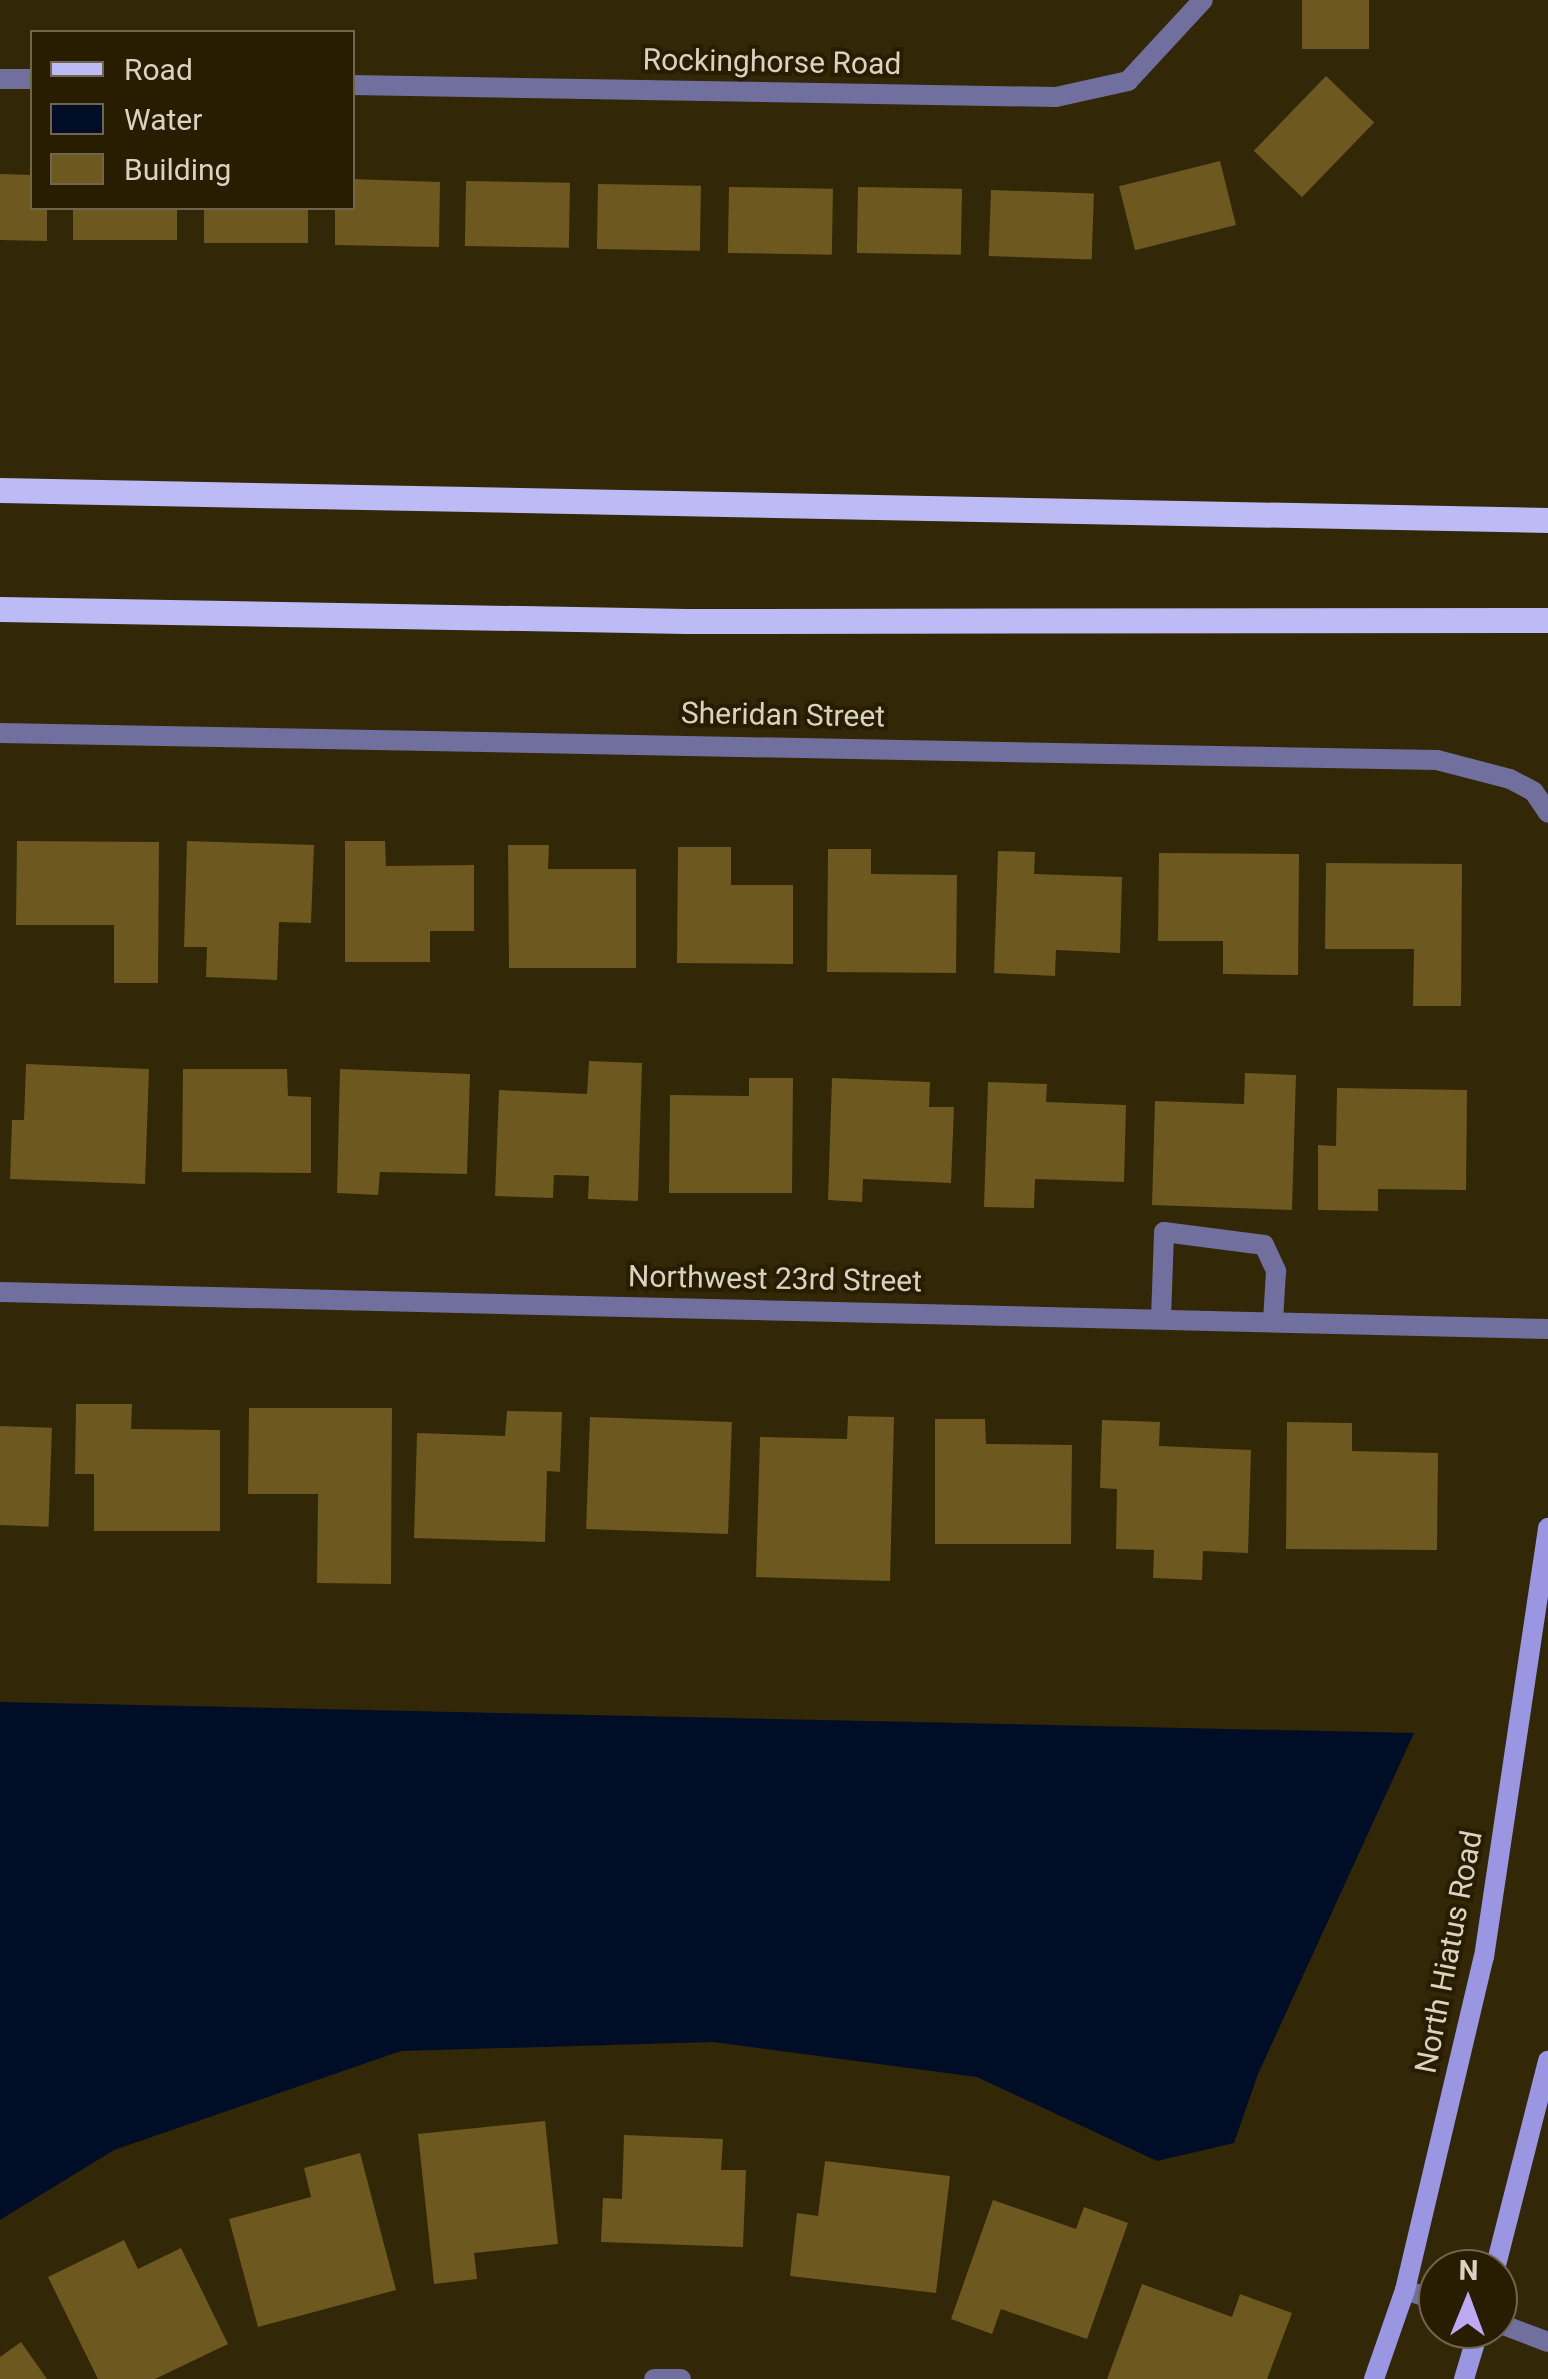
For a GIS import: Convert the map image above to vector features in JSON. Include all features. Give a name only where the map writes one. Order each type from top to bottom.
[{"type":"main road","points":[[0,490],[1548,520]]},
{"type":"main road","points":[[0,609],[686,621],[1548,620]]},
{"type":"main road","name":"North Hiatus Road","points":[[1374,2379],[1405,2290],[1484,1957],[1548,1528]]},
{"type":"main road","points":[[1500,2249],[1548,2061]]},
{"type":"main road","points":[[1464,2379],[1473,2349]]},
{"type":"street","name":"Rockinghorse Road","points":[[355,85],[1056,97],[1128,81],[1173,40],[1203,0]]},
{"type":"street","points":[[0,79],[30,79]]},
{"type":"street","name":"Sheridan Street","points":[[0,733],[1437,760],[1510,779],[1534,792],[1548,813]]},
{"type":"street","points":[[1161,1320],[1164,1232],[1264,1245],[1276,1271],[1273,1322]]},
{"type":"street","name":"Northwest 23rd Street","points":[[0,1292],[1548,1329]]},
{"type":"street","points":[[1405,2290],[1418,2294]]},
{"type":"street","points":[[1518,2331],[1548,2342]]},
{"type":"street","points":[[654,2379],[681,2379]]},
{"type":"water","points":[[0,1702],[1414,1733],[1258,2074],[1234,2143],[1157,2161],[977,2077],[713,2042],[401,2051],[114,2150],[0,2220]]},
{"type":"building","points":[[1302,0],[1369,0],[1369,49],[1302,49]]},
{"type":"building","points":[[1326,76],[1374,123],[1302,197],[1254,151]]},
{"type":"building","points":[[1220,161],[1236,225],[1135,250],[1119,186]]},
{"type":"building","points":[[0,174],[30,175],[30,210],[47,210],[47,241],[0,240]]},
{"type":"building","points":[[355,179],[440,182],[439,247],[335,245],[335,210],[355,210]]},
{"type":"building","points":[[466,181],[570,183],[569,248],[465,246]]},
{"type":"building","points":[[598,184],[701,186],[700,251],[597,249]]},
{"type":"building","points":[[729,187],[833,189],[832,255],[728,253]]},
{"type":"building","points":[[858,187],[962,189],[961,255],[857,253]]},
{"type":"building","points":[[991,190],[1094,194],[1092,260],[989,256]]},
{"type":"building","points":[[73,210],[177,210],[177,240],[73,240]]},
{"type":"building","points":[[204,210],[308,210],[308,243],[204,243]]},
{"type":"building","points":[[17,841],[159,842],[158,983],[114,983],[114,925],[16,925]]},
{"type":"building","points":[[187,841],[314,845],[311,923],[279,922],[277,980],[206,977],[207,947],[184,947]]},
{"type":"building","points":[[345,841],[385,841],[386,866],[474,865],[474,931],[430,931],[430,962],[345,962]]},
{"type":"building","points":[[508,845],[549,845],[548,869],[636,869],[636,968],[509,968]]},
{"type":"building","points":[[678,847],[731,847],[731,885],[793,885],[793,964],[677,963]]},
{"type":"building","points":[[828,849],[871,849],[871,874],[957,875],[956,973],[827,972]]},
{"type":"building","points":[[998,851],[1035,852],[1034,874],[1122,877],[1120,953],[1056,950],[1055,976],[994,973]]},
{"type":"building","points":[[1159,853],[1299,854],[1298,975],[1223,974],[1223,941],[1158,941]]},
{"type":"building","points":[[1326,863],[1462,864],[1461,1006],[1413,1006],[1414,949],[1325,949]]},
{"type":"building","points":[[589,1061],[642,1063],[638,1201],[588,1199],[589,1176],[554,1175],[553,1198],[495,1196],[499,1090],[587,1094]]},
{"type":"building","points":[[26,1064],[149,1069],[145,1184],[10,1179],[12,1120],[24,1120]]},
{"type":"building","points":[[183,1069],[287,1069],[288,1096],[311,1097],[311,1173],[182,1172]]},
{"type":"building","points":[[340,1069],[470,1074],[467,1174],[380,1172],[378,1195],[337,1193]]},
{"type":"building","points":[[1245,1073],[1296,1075],[1292,1210],[1152,1205],[1155,1101],[1244,1104]]},
{"type":"building","points":[[749,1078],[793,1078],[792,1193],[669,1193],[670,1095],[749,1096]]},
{"type":"building","points":[[832,1078],[930,1082],[929,1107],[954,1107],[951,1183],[863,1179],[862,1202],[828,1200]]},
{"type":"building","points":[[988,1082],[1047,1084],[1046,1102],[1126,1105],[1124,1182],[1035,1179],[1034,1208],[984,1207]]},
{"type":"building","points":[[1337,1088],[1467,1090],[1466,1190],[1378,1189],[1378,1211],[1318,1210],[1318,1145],[1336,1146]]},
{"type":"building","points":[[76,1404],[132,1404],[131,1429],[220,1430],[220,1531],[94,1531],[94,1474],[75,1474]]},
{"type":"building","points":[[249,1408],[392,1408],[391,1584],[317,1583],[318,1494],[248,1494]]},
{"type":"building","points":[[507,1411],[562,1412],[560,1472],[547,1471],[545,1542],[414,1538],[417,1433],[505,1436]]},
{"type":"building","points":[[848,1416],[894,1417],[890,1581],[756,1577],[760,1437],[847,1439]]},
{"type":"building","points":[[590,1417],[732,1422],[728,1534],[586,1529]]},
{"type":"building","points":[[935,1419],[985,1419],[986,1444],[1072,1445],[1071,1544],[935,1544]]},
{"type":"building","points":[[1102,1420],[1160,1422],[1159,1446],[1251,1450],[1248,1553],[1203,1551],[1202,1580],[1153,1578],[1154,1550],[1116,1549],[1117,1489],[1100,1488]]},
{"type":"building","points":[[1287,1422],[1352,1423],[1352,1451],[1438,1453],[1437,1550],[1286,1549]]},
{"type":"building","points":[[0,1426],[52,1428],[49,1527],[0,1525]]},
{"type":"building","points":[[545,2121],[558,2244],[474,2253],[477,2279],[434,2284],[418,2134]]},
{"type":"building","points":[[624,2135],[723,2139],[721,2170],[746,2170],[743,2247],[601,2242],[603,2198],[622,2199]]},
{"type":"building","points":[[360,2153],[396,2290],[258,2327],[229,2219],[311,2197],[304,2168]]},
{"type":"building","points":[[825,2161],[950,2176],[936,2293],[790,2276],[797,2213],[818,2216]]},
{"type":"building","points":[[993,2200],[1076,2229],[1084,2207],[1128,2223],[1087,2339],[1001,2309],[992,2334],[951,2319]]},
{"type":"building","points":[[124,2240],[138,2269],[181,2248],[228,2344],[155,2379],[98,2379],[48,2277]]},
{"type":"building","points":[[1142,2284],[1232,2317],[1240,2294],[1292,2313],[1267,2379],[1107,2379]]},
{"type":"building","points":[[21,2342],[47,2379],[0,2379],[0,2357]]}]
